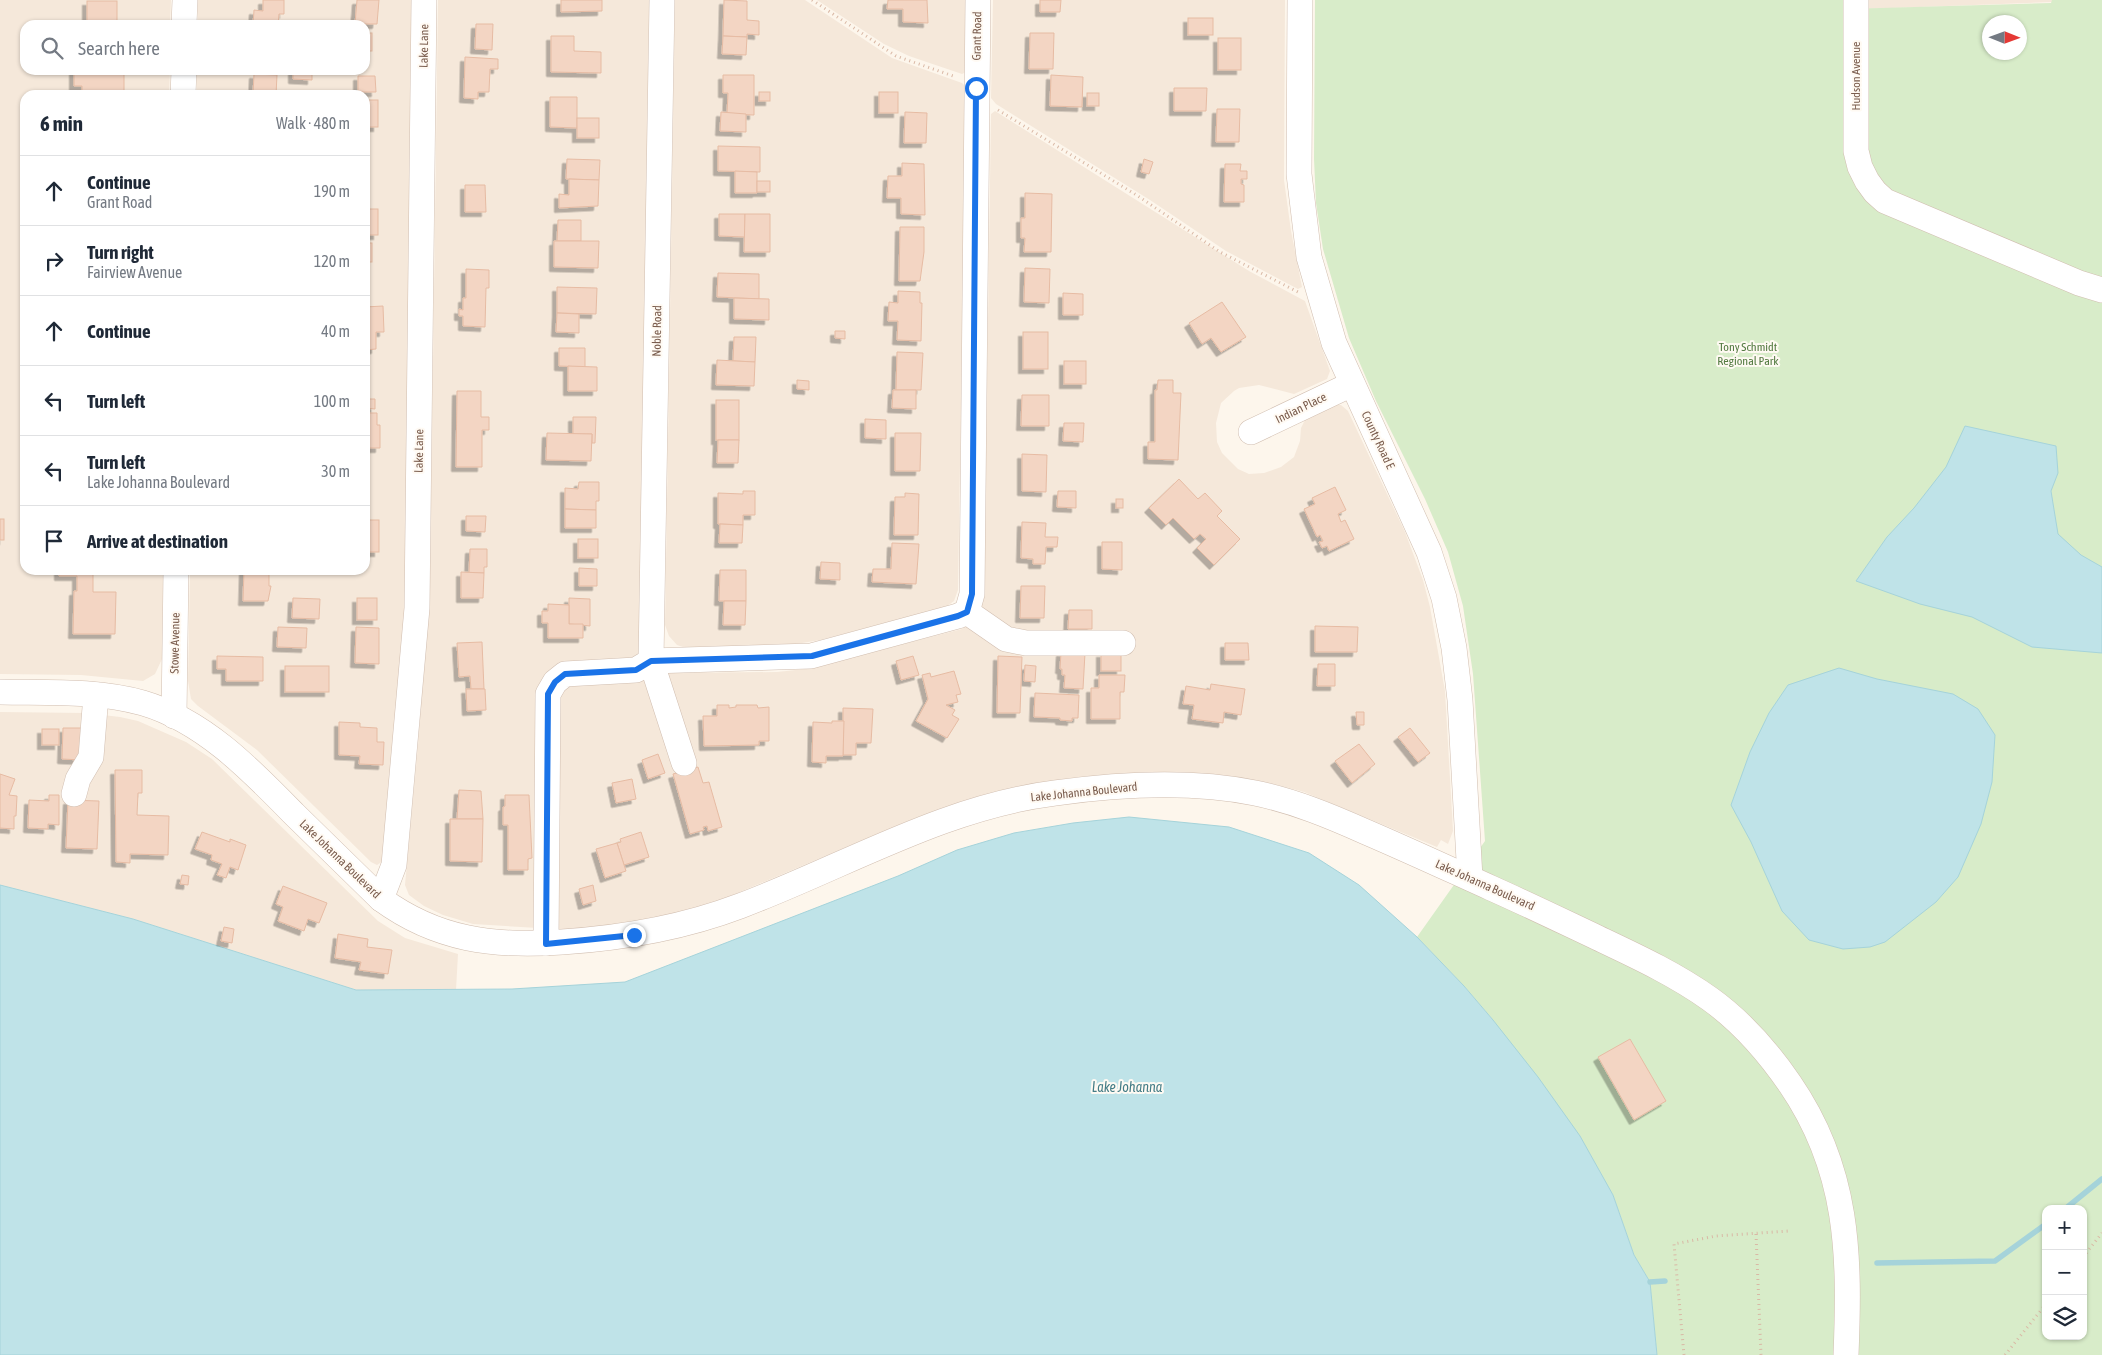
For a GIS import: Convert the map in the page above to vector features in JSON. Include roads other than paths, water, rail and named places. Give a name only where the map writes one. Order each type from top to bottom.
[{"type":"street","points":[[184,20],[185,0]]},
{"type":"street","name":"Lake Lane","points":[[380,899],[394,865],[417,608],[424,0]]},
{"type":"street","name":"Noble Road","points":[[662,0],[651,661],[684,763]]},
{"type":"street","name":"Grant Road","points":[[967,612],[972,594],[978,0]]},
{"type":"street","name":"County Road E","points":[[1300,0],[1299,174],[1309,257],[1321,304],[1334,343],[1429,552],[1444,598],[1454,648],[1460,700],[1470,878]]},
{"type":"street","name":"Hudson Avenue","points":[[1856,0],[1856,151],[1860,167],[1875,192],[1885,201],[2079,283],[2102,290]]},
{"type":"street","points":[[183,90],[184,75]]},
{"type":"street","name":"Indian Place","points":[[1251,432],[1352,384]]},
{"type":"street","name":"Stowe Avenue","points":[[174,716],[176,575]]},
{"type":"street","points":[[546,944],[548,694],[555,682],[565,674],[636,670],[651,661],[812,656],[967,612],[1006,639],[1026,643],[1122,643]]},
{"type":"street","name":"Lake Johanna Boulevard","points":[[0,692],[96,694],[145,704],[174,716],[194,726],[243,763],[380,899],[413,920],[437,931],[471,940],[504,943],[546,944],[634,935],[687,924],[740,906],[953,817],[1004,802],[1052,793],[1158,786],[1205,787],[1252,792],[1300,805],[1470,878],[1645,960],[1707,997],[1742,1026],[1771,1058],[1793,1088],[1816,1127],[1830,1166],[1841,1204],[1846,1239],[1849,1278],[1846,1355]]},
{"type":"street","points":[[74,794],[78,779],[91,757],[96,694]]},
{"type":"water","points":[[1965,426],[2056,446],[2058,473],[2051,491],[2058,534],[2081,555],[2102,567],[2102,653],[2032,647],[1972,617],[1920,604],[1856,581],[1887,537],[1914,508],[1946,467]]},
{"type":"water","points":[[1839,668],[1877,679],[1953,694],[1978,709],[1995,735],[1992,782],[1981,824],[1958,877],[1936,902],[1885,942],[1870,947],[1843,949],[1809,940],[1782,911],[1751,842],[1731,805],[1750,752],[1769,713],[1788,685]]},
{"type":"water","name":"Lake Johanna","points":[[1129,817],[1229,827],[1309,853],[1359,885],[1417,937],[1464,986],[1493,1020],[1538,1077],[1580,1136],[1613,1195],[1634,1255],[1650,1282],[1657,1355],[0,1355],[0,885],[133,919],[356,990],[512,989],[625,982],[898,876],[957,850],[1014,833],[1073,823]]},
{"type":"waterway","points":[[2070,1205],[2102,1179]]},
{"type":"waterway","points":[[1877,1263],[1995,1261],[2042,1227]]},
{"type":"waterway","points":[[1650,1282],[1665,1281]]},
{"type":"park label","name":"Tony Schmidt Regional Park","points":[[1748,354]]}]
